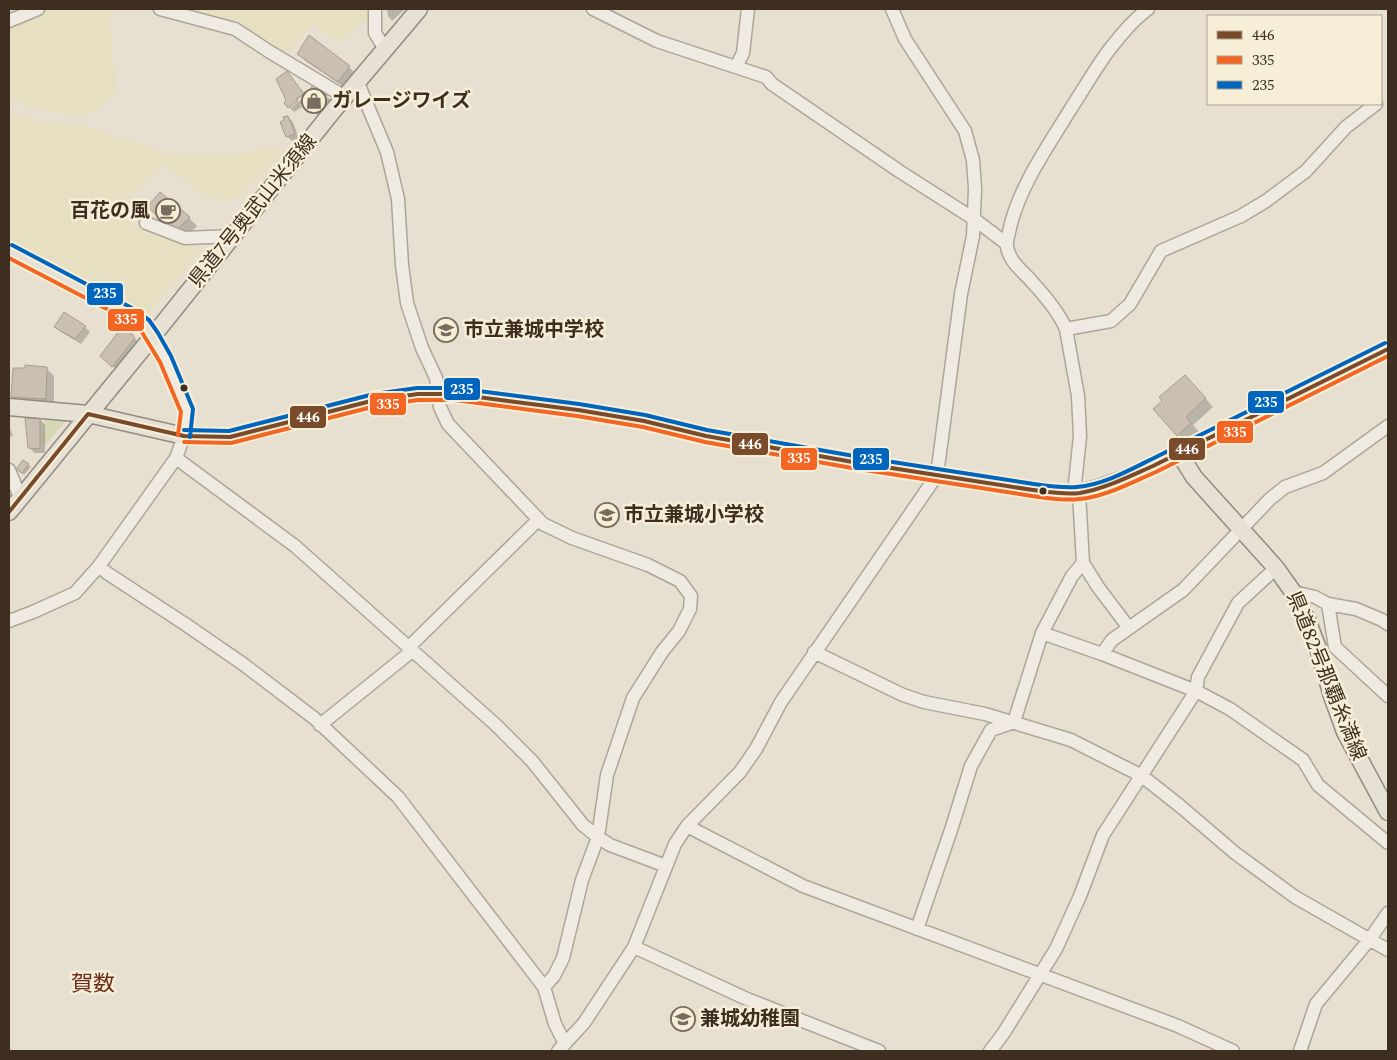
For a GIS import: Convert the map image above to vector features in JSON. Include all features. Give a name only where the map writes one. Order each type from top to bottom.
[{"type":"main road","name":"県道7号奥武山米須線","points":[[9,512],[345,96],[419,9]]},
{"type":"main road","points":[[9,251],[144,324],[153,336]]},
{"type":"main road","points":[[9,407],[88,414],[184,436],[230,437],[375,400],[439,393],[578,410],[834,459],[1033,490],[1077,493],[1124,479],[1388,349]]},
{"type":"main road","name":"県道82号那覇糸満線","points":[[1179,453],[1194,477],[1276,568],[1292,592],[1308,622],[1345,732],[1388,812]]},
{"type":"street","points":[[9,20],[38,9]]},
{"type":"street","points":[[160,9],[235,29],[345,96]]},
{"type":"street","points":[[375,9],[375,33],[385,49]]},
{"type":"street","points":[[593,9],[657,41],[766,77],[772,84],[974,219],[1007,244]]},
{"type":"street","points":[[736,68],[743,53],[748,9]]},
{"type":"street","points":[[562,1047],[584,1023],[634,947],[675,844],[687,826],[740,772],[756,749],[781,702],[814,652],[937,475],[960,304],[974,219],[975,189],[973,160],[965,131],[905,39],[892,9]]},
{"type":"street","points":[[1129,628],[1098,587],[1083,563],[1077,493],[1080,436],[1078,396],[1066,329],[1062,320],[1009,256],[1007,244],[1012,217],[1031,174],[1087,82],[1110,49],[1136,18],[1148,9]]},
{"type":"street","points":[[358,83],[387,152],[398,199],[402,265],[408,303],[422,348],[436,378],[440,407],[448,424],[542,524],[572,538],[656,569],[680,581],[691,596],[690,609],[679,631],[662,652],[634,698],[607,775],[598,837],[582,880],[563,958],[554,976],[544,987]]},
{"type":"street","points":[[1066,329],[1111,320],[1130,304],[1161,250],[1241,216],[1266,202],[1306,171],[1346,127],[1375,105]]},
{"type":"street","points":[[146,223],[185,238],[233,236]]},
{"type":"street","points":[[9,621],[75,593],[99,566],[176,458],[184,436],[187,411],[166,359],[153,336]]},
{"type":"street","points":[[1102,654],[1112,640],[1183,590],[1241,528],[1285,486],[1323,473],[1388,426]]},
{"type":"street","points":[[176,458],[295,546],[496,725],[532,761],[583,825],[610,845],[666,866]]},
{"type":"street","points":[[9,470],[20,497]]},
{"type":"street","points":[[320,724],[410,649],[538,520]]},
{"type":"street","points":[[1014,722],[1042,632],[1072,576],[1083,563]]},
{"type":"street","points":[[99,566],[243,664],[320,724],[398,797],[544,987],[562,1047]]},
{"type":"street","points":[[990,1051],[1056,949],[1080,896],[1103,835],[1196,691],[1198,677],[1238,603],[1276,568]]},
{"type":"street","points":[[1292,592],[1314,597],[1328,604],[1356,609],[1388,624]]},
{"type":"street","points":[[1328,604],[1335,647],[1388,696]]},
{"type":"street","points":[[1042,632],[1196,691],[1230,709],[1302,760],[1318,785],[1388,843]]},
{"type":"street","points":[[1319,652],[1335,647]]},
{"type":"street","points":[[814,652],[902,695],[924,702],[985,714],[1071,740],[1142,776],[1234,853],[1295,897],[1388,950]]},
{"type":"street","points":[[917,928],[971,766],[991,730],[1014,722]]},
{"type":"street","points":[[687,826],[803,886],[1178,1026],[1233,1051]]},
{"type":"street","points":[[1300,1051],[1316,1004],[1370,939],[1388,913]]},
{"type":"street","points":[[634,947],[747,1000],[879,1051]]},
{"type":"shaded area","points":[[9,9],[113,9],[110,23],[116,89],[107,103],[84,118],[45,111],[9,101]]},
{"type":"shaded area","points":[[181,9],[366,9],[369,20],[337,42],[312,24],[288,53],[231,23]]},
{"type":"shaded area","points":[[17,115],[86,126],[161,151],[194,155],[229,155],[280,145],[280,156],[238,199],[223,202],[206,196],[163,166],[115,213],[153,235],[203,249],[148,312],[9,241],[9,118]]},
{"type":"green space","points":[[44,418],[66,421],[45,445],[43,444]]},
{"type":"building","points":[[309,35],[350,66],[338,82],[297,54]]},
{"type":"building","points":[[287,71],[304,94],[296,99],[298,101],[288,108],[284,103],[286,100],[276,79]]},
{"type":"building","points":[[313,85],[327,95],[314,112],[301,103]]},
{"type":"building","points":[[288,116],[295,134],[286,137],[280,122],[284,120],[283,117]]},
{"type":"building","points":[[160,192],[190,217],[176,231],[147,207]]},
{"type":"building","points":[[64,312],[86,326],[75,339],[54,327]]},
{"type":"building","points":[[122,327],[135,338],[112,367],[100,356]]},
{"type":"building","points":[[25,365],[47,367],[46,399],[11,397],[13,368],[25,368]]},
{"type":"building","points":[[1185,375],[1206,398],[1186,417],[1191,423],[1177,436],[1153,409],[1162,401],[1159,397]]},
{"type":"building","points":[[25,418],[40,418],[40,449],[28,448]]},
{"type":"building","points":[[23,460],[29,464],[22,473],[16,469]]},
{"type":"transit line","name":"235","points":[[12,245],[130,307],[149,320],[171,356],[193,409],[190,437]]},
{"type":"transit line","name":"335","points":[[9,258],[124,318],[140,329],[160,362],[181,412],[178,435]]},
{"type":"transit line","name":"235","points":[[184,430],[229,431],[374,394],[417,388],[455,388],[579,404],[645,415],[707,430],[854,456],[1039,485],[1077,487],[1086,486],[1124,473],[1385,343]]},
{"type":"transit line","name":"446","points":[[88,414],[184,436],[230,437],[375,400],[418,394],[455,394],[578,410],[644,421],[706,436],[853,462],[1033,490],[1074,494],[1108,485],[1153,466],[1388,349]]},
{"type":"transit line","name":"335","points":[[184,442],[231,443],[376,406],[418,400],[455,400],[577,416],[643,427],[705,442],[852,468],[1032,496],[1073,500],[1089,498],[1108,492],[1156,472],[1388,356]]},
{"type":"transit line","name":"446","points":[[9,512],[88,414]]},
{"type":"place","name":"ガレージワイズ","points":[[314,101]]},
{"type":"place","name":"百花の風","points":[[168,211]]},
{"type":"place","name":"市立兼城中学校","points":[[446,330]]},
{"type":"place","name":"市立兼城小学校","points":[[607,515]]},
{"type":"place","name":"兼城幼稚園","points":[[683,1019]]},
{"type":"district","name":"賀数","points":[[93,984]]}]
